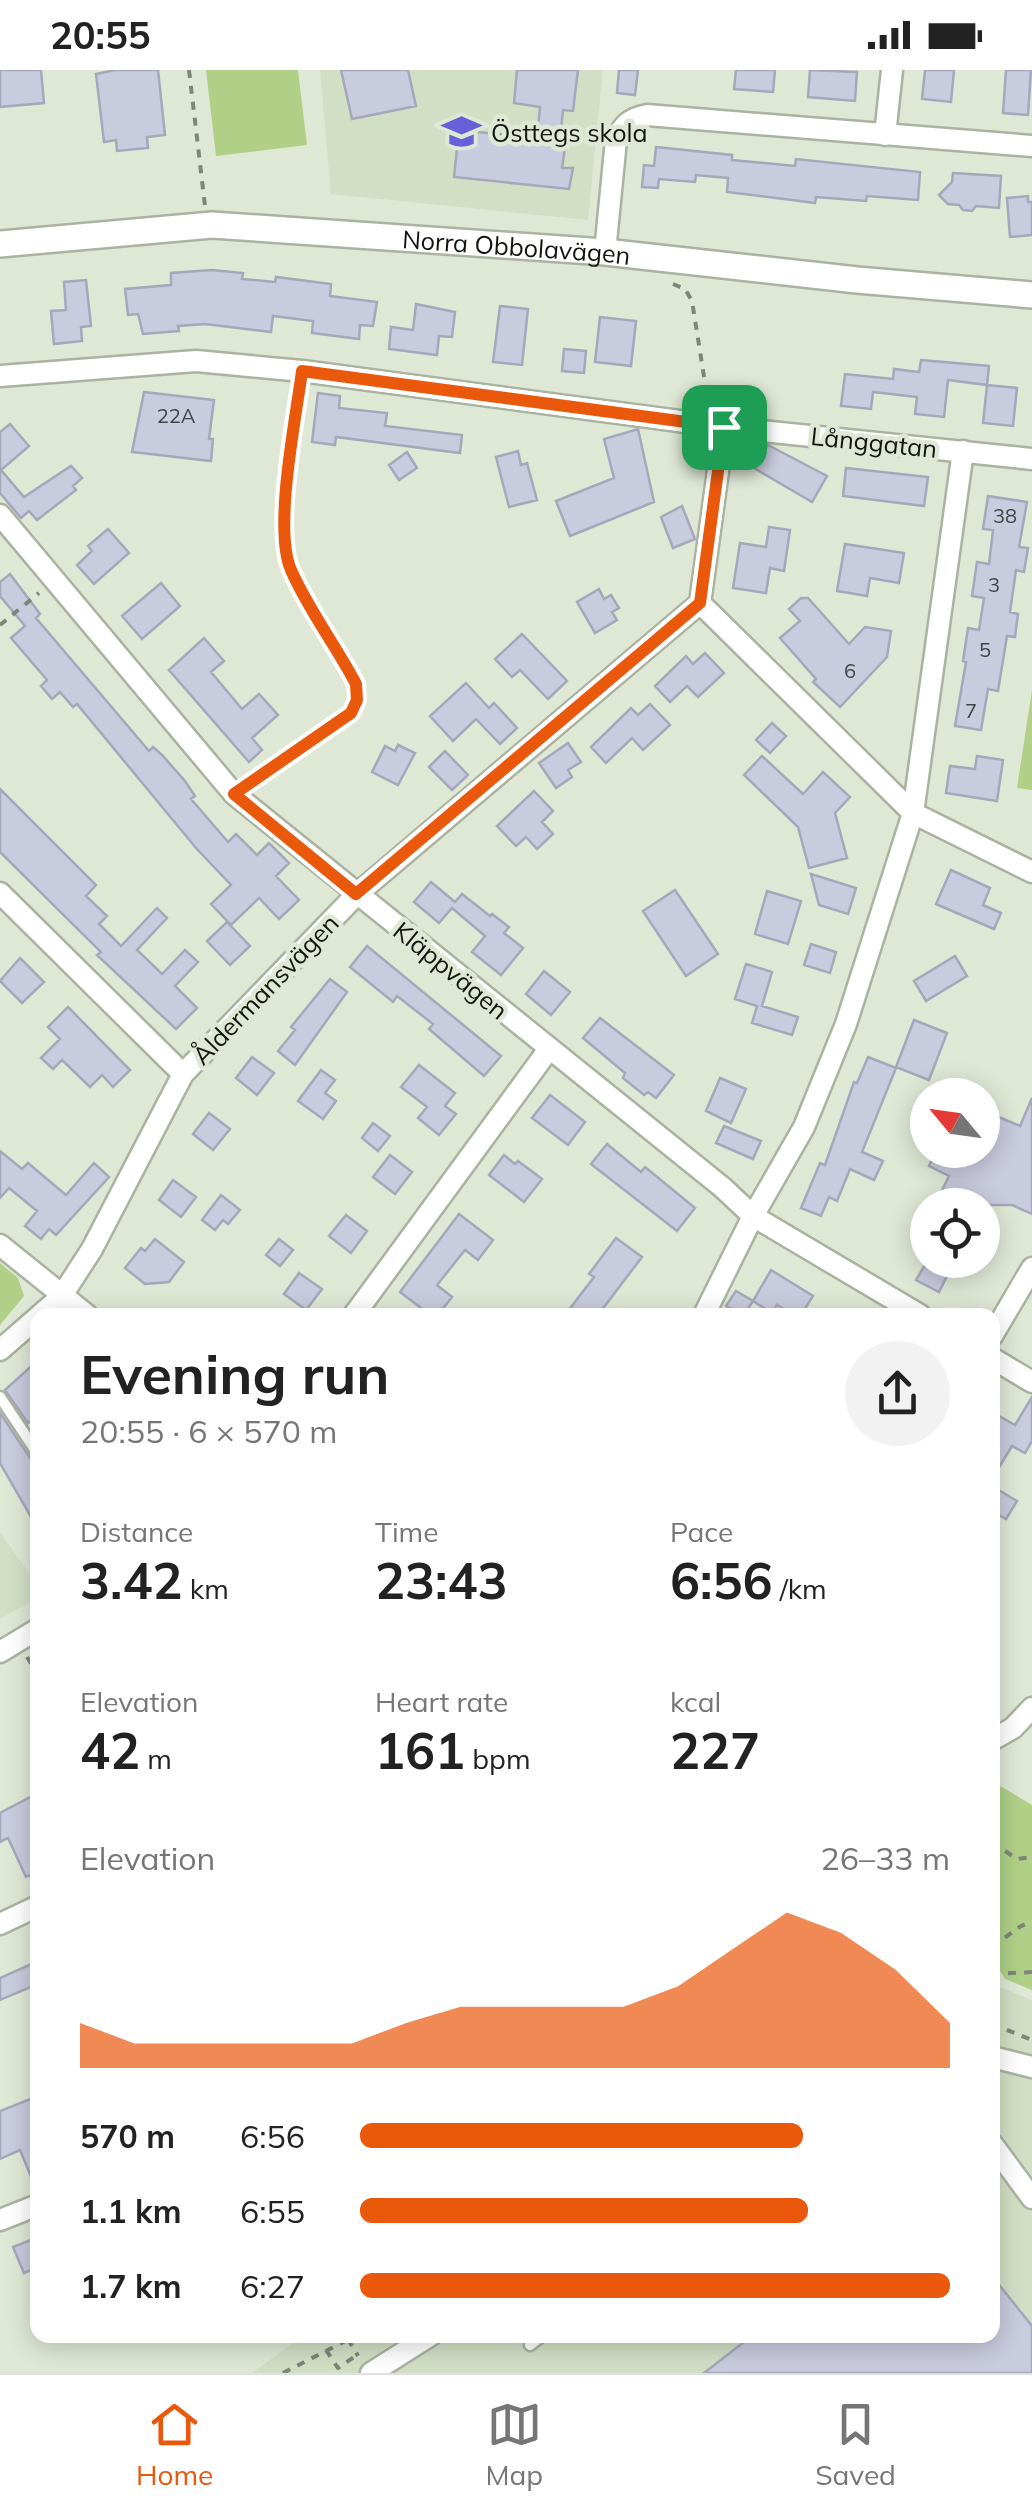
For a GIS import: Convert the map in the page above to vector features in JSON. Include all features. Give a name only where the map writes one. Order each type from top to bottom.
[{"type":"street","points":[[885,135],[892,70]]},
{"type":"street","points":[[605,252],[616,140],[636,117],[1032,146]]},
{"type":"street","name":"Norra Obbolavägen","points":[[0,244],[212,225],[605,252],[1032,295]]},
{"type":"street","name":"Långgatan","points":[[0,376],[196,361],[302,371],[724,427],[1032,458]]},
{"type":"street","points":[[724,427],[700,603],[912,813],[1032,872]]},
{"type":"street","points":[[707,1308],[753,1216],[804,1127],[846,1024],[912,813],[962,451]]},
{"type":"street","name":"Kläppvägen","points":[[0,515],[234,794],[753,1216],[908,1308]]},
{"type":"street","name":"Åldermansvägen","points":[[48,1308],[61,1297],[92,1248],[183,1074],[356,894],[700,603]]},
{"type":"street","points":[[0,893],[183,1074]]},
{"type":"street","points":[[359,1308],[548,1048]]},
{"type":"street","points":[[0,1245],[78,1308]]},
{"type":"street","points":[[1000,1322],[1032,1268]]},
{"type":"street","name":"Åldermansvägen","points":[[0,1350],[30,1324]]},
{"type":"street","points":[[1000,1363],[1032,1382]]},
{"type":"street","points":[[0,1652],[30,1635]]},
{"type":"street","points":[[1000,1735],[1032,1708]]},
{"type":"street","points":[[0,1924],[30,1910]]},
{"type":"street","points":[[1000,2059],[1032,2068]]},
{"type":"street","points":[[1000,2155],[1032,2198]]},
{"type":"street","points":[[0,2220],[30,2208]]},
{"type":"street","points":[[371,2373],[418,2343]]},
{"type":"lane","points":[[0,1397],[30,1442]]},
{"type":"path","points":[[188,70],[205,206]]},
{"type":"path","points":[[669,282],[686,289],[692,301],[709,410],[724,427]]},
{"type":"path","points":[[234,794],[351,713],[357,700],[356,684],[290,568],[287,555],[285,512],[302,371]]},
{"type":"path","points":[[0,625],[54,580]]},
{"type":"path","points":[[1000,1847],[1017,1859],[1032,1857]]},
{"type":"path","points":[[1000,1941],[1032,1922]]},
{"type":"path","points":[[1000,1974],[1032,1972]]},
{"type":"path","points":[[1000,2027],[1032,2040]]},
{"type":"path","points":[[283,2373],[340,2343]]},
{"type":"path","points":[[326,2350],[338,2368]]},
{"type":"path","points":[[330,2373],[358,2355]]},
{"type":"shaded area","name":"Östtegs skola","points":[[320,70],[603,70],[588,220],[331,194]]},
{"type":"shaded area","points":[[0,1532],[30,1575],[30,1602],[0,1619]]},
{"type":"shaded area","points":[[1000,1987],[1032,2000],[1032,2373],[252,2373],[293,2343],[1000,2343]]},
{"type":"green space","points":[[206,70],[298,70],[307,145],[216,156]]},
{"type":"green space","points":[[1032,690],[1032,790],[1017,788]]},
{"type":"green space","points":[[0,1263],[18,1278],[24,1296],[0,1325]]},
{"type":"green space","points":[[1000,1786],[1032,1805],[1032,1990],[1005,1979],[1000,1971]]},
{"type":"building","points":[[0,70],[41,70],[44,103],[0,107]]},
{"type":"building","points":[[158,70],[165,135],[147,137],[148,148],[117,151],[116,140],[104,142],[96,74]]},
{"type":"building","points":[[341,70],[408,70],[416,106],[352,119]]},
{"type":"building","points":[[517,70],[578,70],[573,111],[563,110],[560,140],[566,141],[562,168],[573,168],[569,189],[454,177],[459,130],[537,138],[540,107],[514,103]]},
{"type":"building","points":[[619,70],[638,70],[635,95],[617,93]]},
{"type":"building","points":[[736,70],[775,70],[773,92],[734,89]]},
{"type":"building","points":[[810,70],[857,72],[855,101],[808,97]]},
{"type":"building","points":[[925,70],[954,70],[951,102],[922,99]]},
{"type":"building","points":[[1006,70],[1031,70],[1028,115],[1003,113]]},
{"type":"building","points":[[656,147],[795,166],[796,159],[920,172],[918,200],[816,197],[815,203],[727,192],[728,178],[696,175],[695,182],[659,179],[658,188],[642,187],[644,165],[654,166]]},
{"type":"building","points":[[953,173],[1001,176],[999,208],[976,206],[972,211],[948,204],[939,195],[952,182]]},
{"type":"building","points":[[1028,196],[1028,202],[1032,202],[1032,235],[1010,237],[1007,198]]},
{"type":"building","points":[[171,273],[243,273],[242,279],[275,282],[276,277],[331,284],[330,296],[377,302],[373,326],[360,325],[359,339],[312,333],[313,321],[273,316],[271,332],[205,324],[143,334],[138,314],[128,315],[125,289],[171,285]]},
{"type":"building","points":[[86,280],[91,326],[81,327],[82,341],[54,344],[51,311],[66,310],[64,282]]},
{"type":"building","points":[[416,304],[455,312],[452,337],[439,336],[437,355],[389,349],[391,327],[413,330]]},
{"type":"building","points":[[500,306],[528,309],[522,365],[493,362]]},
{"type":"building","points":[[600,317],[636,321],[631,366],[595,362]]},
{"type":"building","points":[[564,349],[586,351],[584,373],[562,371]]},
{"type":"building","points":[[921,360],[989,366],[987,385],[948,380],[944,417],[915,414],[917,397],[873,392],[871,409],[841,406],[845,374],[893,379],[894,369],[919,372]]},
{"type":"building","points":[[987,385],[1017,388],[1013,426],[983,423]]},
{"type":"building","points":[[144,392],[214,400],[209,439],[213,439],[211,461],[132,452]]},
{"type":"building","points":[[318,393],[340,396],[339,408],[387,413],[385,426],[462,435],[460,453],[336,437],[335,445],[312,442]]},
{"type":"building","points":[[10,424],[29,446],[1,470],[24,497],[71,466],[82,478],[73,486],[76,490],[37,520],[29,511],[21,518],[0,493],[0,432]]},
{"type":"building","points":[[638,429],[654,502],[570,536],[556,501],[614,478],[604,439]]},
{"type":"building","points":[[768,445],[827,476],[812,502],[754,468]]},
{"type":"building","points":[[518,451],[521,465],[527,463],[537,500],[509,507],[496,457]]},
{"type":"building","points":[[407,452],[417,468],[399,480],[389,465]]},
{"type":"building","points":[[846,468],[928,477],[924,506],[843,496]]},
{"type":"building","points":[[988,496],[1027,502],[1019,547],[1028,548],[1024,572],[1016,570],[1010,612],[1018,614],[1015,637],[1007,636],[998,691],[988,689],[981,730],[955,726],[968,628],[979,630],[984,598],[972,596],[977,562],[989,564],[993,530],[983,529]]},
{"type":"building","points":[[682,506],[695,539],[673,548],[661,517]]},
{"type":"building","points":[[769,527],[790,530],[784,571],[770,568],[766,593],[733,588],[740,543],[766,547]]},
{"type":"building","points":[[108,529],[129,553],[94,584],[77,565],[92,551],[88,546]]},
{"type":"building","points":[[845,544],[904,553],[899,583],[870,578],[867,596],[837,591]]},
{"type":"building","points":[[10,574],[40,614],[36,618],[149,751],[153,747],[185,781],[195,796],[191,799],[228,842],[236,834],[257,855],[269,843],[289,863],[276,876],[299,900],[279,919],[259,898],[231,925],[211,904],[231,885],[77,704],[73,707],[60,692],[52,699],[41,686],[47,680],[11,638],[25,626],[0,596],[0,582]]},
{"type":"building","points":[[161,583],[180,606],[142,639],[122,616]]},
{"type":"building","points":[[599,589],[604,599],[611,595],[619,608],[612,612],[617,620],[595,633],[577,602]]},
{"type":"building","points":[[801,598],[808,598],[849,644],[865,627],[891,631],[887,657],[840,707],[813,682],[816,679],[780,638],[800,621],[789,609]]},
{"type":"building","points":[[522,634],[567,681],[548,699],[520,670],[512,677],[495,659]]},
{"type":"building","points":[[204,638],[224,661],[211,672],[242,709],[259,694],[278,715],[252,738],[262,750],[249,762],[169,670]]},
{"type":"building","points":[[705,653],[724,673],[698,697],[687,686],[670,702],[655,686],[686,656],[693,664]]},
{"type":"building","points":[[466,683],[489,708],[494,703],[517,728],[500,744],[476,719],[453,741],[430,716]]},
{"type":"building","points":[[650,704],[670,725],[643,750],[632,738],[606,763],[591,747],[631,708],[638,715]]},
{"type":"building","points":[[772,723],[786,736],[770,753],[756,740]]},
{"type":"building","points":[[568,743],[581,762],[568,770],[572,777],[556,788],[539,763]]},
{"type":"building","points":[[398,745],[415,753],[398,785],[372,772],[385,746],[395,751]]},
{"type":"building","points":[[445,751],[468,775],[452,790],[429,767]]},
{"type":"building","points":[[762,756],[803,794],[823,772],[850,797],[835,813],[847,858],[809,868],[798,827],[744,775]]},
{"type":"building","points":[[977,756],[1003,760],[997,801],[946,793],[950,766],[975,769]]},
{"type":"building","points":[[0,789],[96,885],[86,896],[107,916],[99,924],[121,946],[157,908],[167,918],[137,950],[162,974],[185,950],[198,962],[175,986],[197,1008],[176,1029],[97,955],[101,952],[0,852]]},
{"type":"building","points":[[534,791],[553,811],[542,822],[553,834],[537,849],[526,837],[516,846],[497,826]]},
{"type":"building","points":[[951,870],[990,888],[983,905],[1001,913],[994,929],[936,904]]},
{"type":"building","points":[[811,874],[856,888],[848,914],[819,905]]},
{"type":"building","points":[[431,882],[455,902],[462,894],[509,927],[504,933],[523,948],[501,975],[472,952],[485,936],[452,908],[439,923],[414,902]]},
{"type":"building","points":[[675,890],[718,954],[686,976],[643,911]]},
{"type":"building","points":[[767,891],[801,901],[788,944],[755,934]]},
{"type":"building","points":[[227,922],[250,946],[230,965],[207,941]]},
{"type":"building","points":[[811,944],[836,952],[830,973],[804,965]]},
{"type":"building","points":[[367,946],[501,1056],[484,1076],[429,1029],[433,1024],[397,996],[393,1002],[350,967]]},
{"type":"building","points":[[955,956],[967,976],[926,1001],[914,981]]},
{"type":"building","points":[[20,958],[44,982],[22,1003],[0,981]]},
{"type":"building","points":[[746,964],[772,972],[762,1006],[798,1017],[792,1035],[752,1023],[757,1006],[735,999]]},
{"type":"building","points":[[544,971],[570,992],[551,1015],[526,994]]},
{"type":"building","points":[[330,979],[347,992],[295,1065],[278,1051],[295,1030],[291,1027]]},
{"type":"building","points":[[68,1007],[130,1070],[113,1087],[102,1075],[90,1087],[62,1060],[53,1069],[41,1058],[60,1039],[48,1027]]},
{"type":"building","points":[[600,1018],[674,1075],[656,1098],[648,1092],[644,1095],[623,1078],[625,1073],[583,1038]]},
{"type":"building","points":[[914,1020],[947,1033],[930,1078],[896,1067]]},
{"type":"building","points":[[252,1057],[274,1073],[257,1095],[236,1078]]},
{"type":"building","points":[[868,1057],[896,1068],[862,1152],[883,1161],[874,1180],[850,1169],[837,1201],[829,1197],[821,1216],[801,1208],[820,1163],[825,1165],[854,1082],[857,1083]]},
{"type":"building","points":[[419,1065],[455,1093],[445,1106],[456,1114],[439,1135],[418,1118],[427,1107],[401,1087]]},
{"type":"building","points":[[321,1070],[335,1080],[325,1093],[336,1101],[323,1119],[298,1101]]},
{"type":"building","points":[[720,1078],[746,1089],[731,1123],[706,1111]]},
{"type":"building","points":[[550,1095],[585,1122],[568,1145],[532,1118]]},
{"type":"building","points":[[1032,1098],[1032,1214],[1012,1205],[1000,1205],[1000,1188],[943,1188],[949,1176],[933,1168],[1000,1168],[1000,1118],[1020,1126]]},
{"type":"building","points":[[209,1113],[230,1129],[213,1150],[193,1134]]},
{"type":"building","points":[[373,1123],[390,1136],[378,1151],[362,1138]]},
{"type":"building","points":[[724,1126],[761,1141],[753,1159],[716,1143]]},
{"type":"building","points":[[607,1144],[641,1172],[645,1167],[695,1208],[677,1231],[591,1164]]},
{"type":"building","points":[[0,1151],[22,1169],[28,1163],[66,1195],[94,1163],[109,1177],[56,1235],[49,1229],[41,1239],[25,1226],[37,1211],[9,1188],[0,1198]]},
{"type":"building","points":[[390,1155],[412,1172],[395,1194],[373,1177]]},
{"type":"building","points":[[504,1155],[542,1179],[524,1202],[489,1175]]},
{"type":"building","points":[[173,1180],[196,1197],[181,1217],[159,1200]]},
{"type":"building","points":[[221,1195],[240,1210],[228,1224],[223,1220],[215,1230],[202,1220]]},
{"type":"building","points":[[459,1214],[493,1240],[478,1260],[465,1250],[437,1285],[452,1297],[443,1308],[421,1308],[400,1292]]},
{"type":"building","points":[[346,1215],[367,1231],[351,1253],[329,1236]]},
{"type":"building","points":[[616,1238],[642,1257],[603,1308],[570,1308],[594,1277],[589,1274]]},
{"type":"building","points":[[155,1239],[184,1262],[169,1282],[145,1284],[125,1268],[141,1248],[145,1251]]},
{"type":"building","points":[[279,1239],[293,1250],[280,1266],[266,1255]]},
{"type":"building","points":[[771,1270],[813,1296],[805,1308],[764,1308],[753,1301]]},
{"type":"building","points":[[299,1273],[322,1289],[308,1308],[284,1294]]},
{"type":"building","points":[[917,1278],[946,1278],[939,1292]]},
{"type":"building","points":[[736,1291],[753,1301],[748,1308],[726,1306]]},
{"type":"building","points":[[30,1367],[28,1423],[5,1390]]},
{"type":"building","points":[[1032,1397],[1032,1441],[1025,1453],[1012,1446],[1000,1466],[1000,1417],[1015,1425]]},
{"type":"building","points":[[0,1413],[30,1458],[30,1515],[0,1463]]},
{"type":"building","points":[[1000,1491],[1017,1501],[1006,1519],[1000,1516]]},
{"type":"building","points":[[30,1797],[30,1875],[26,1877],[8,1838],[0,1842],[0,1813]]},
{"type":"building","points":[[30,1965],[30,1987],[0,2000],[0,1978]]},
{"type":"building","points":[[30,2099],[30,2174],[20,2150],[0,2159],[0,2111]]},
{"type":"building","points":[[30,2240],[30,2270],[24,2273],[13,2247]]},
{"type":"building","points":[[1000,2286],[1032,2326],[1032,2373],[704,2373],[743,2343],[1000,2343]]},
{"type":"place","name":"Östtegs skola","points":[[461,132]]},
{"type":"route","points":[[302,371],[724,427],[700,603],[356,894],[234,794],[351,713],[357,700],[356,684],[290,568],[285,543],[285,512],[302,371]]}]
